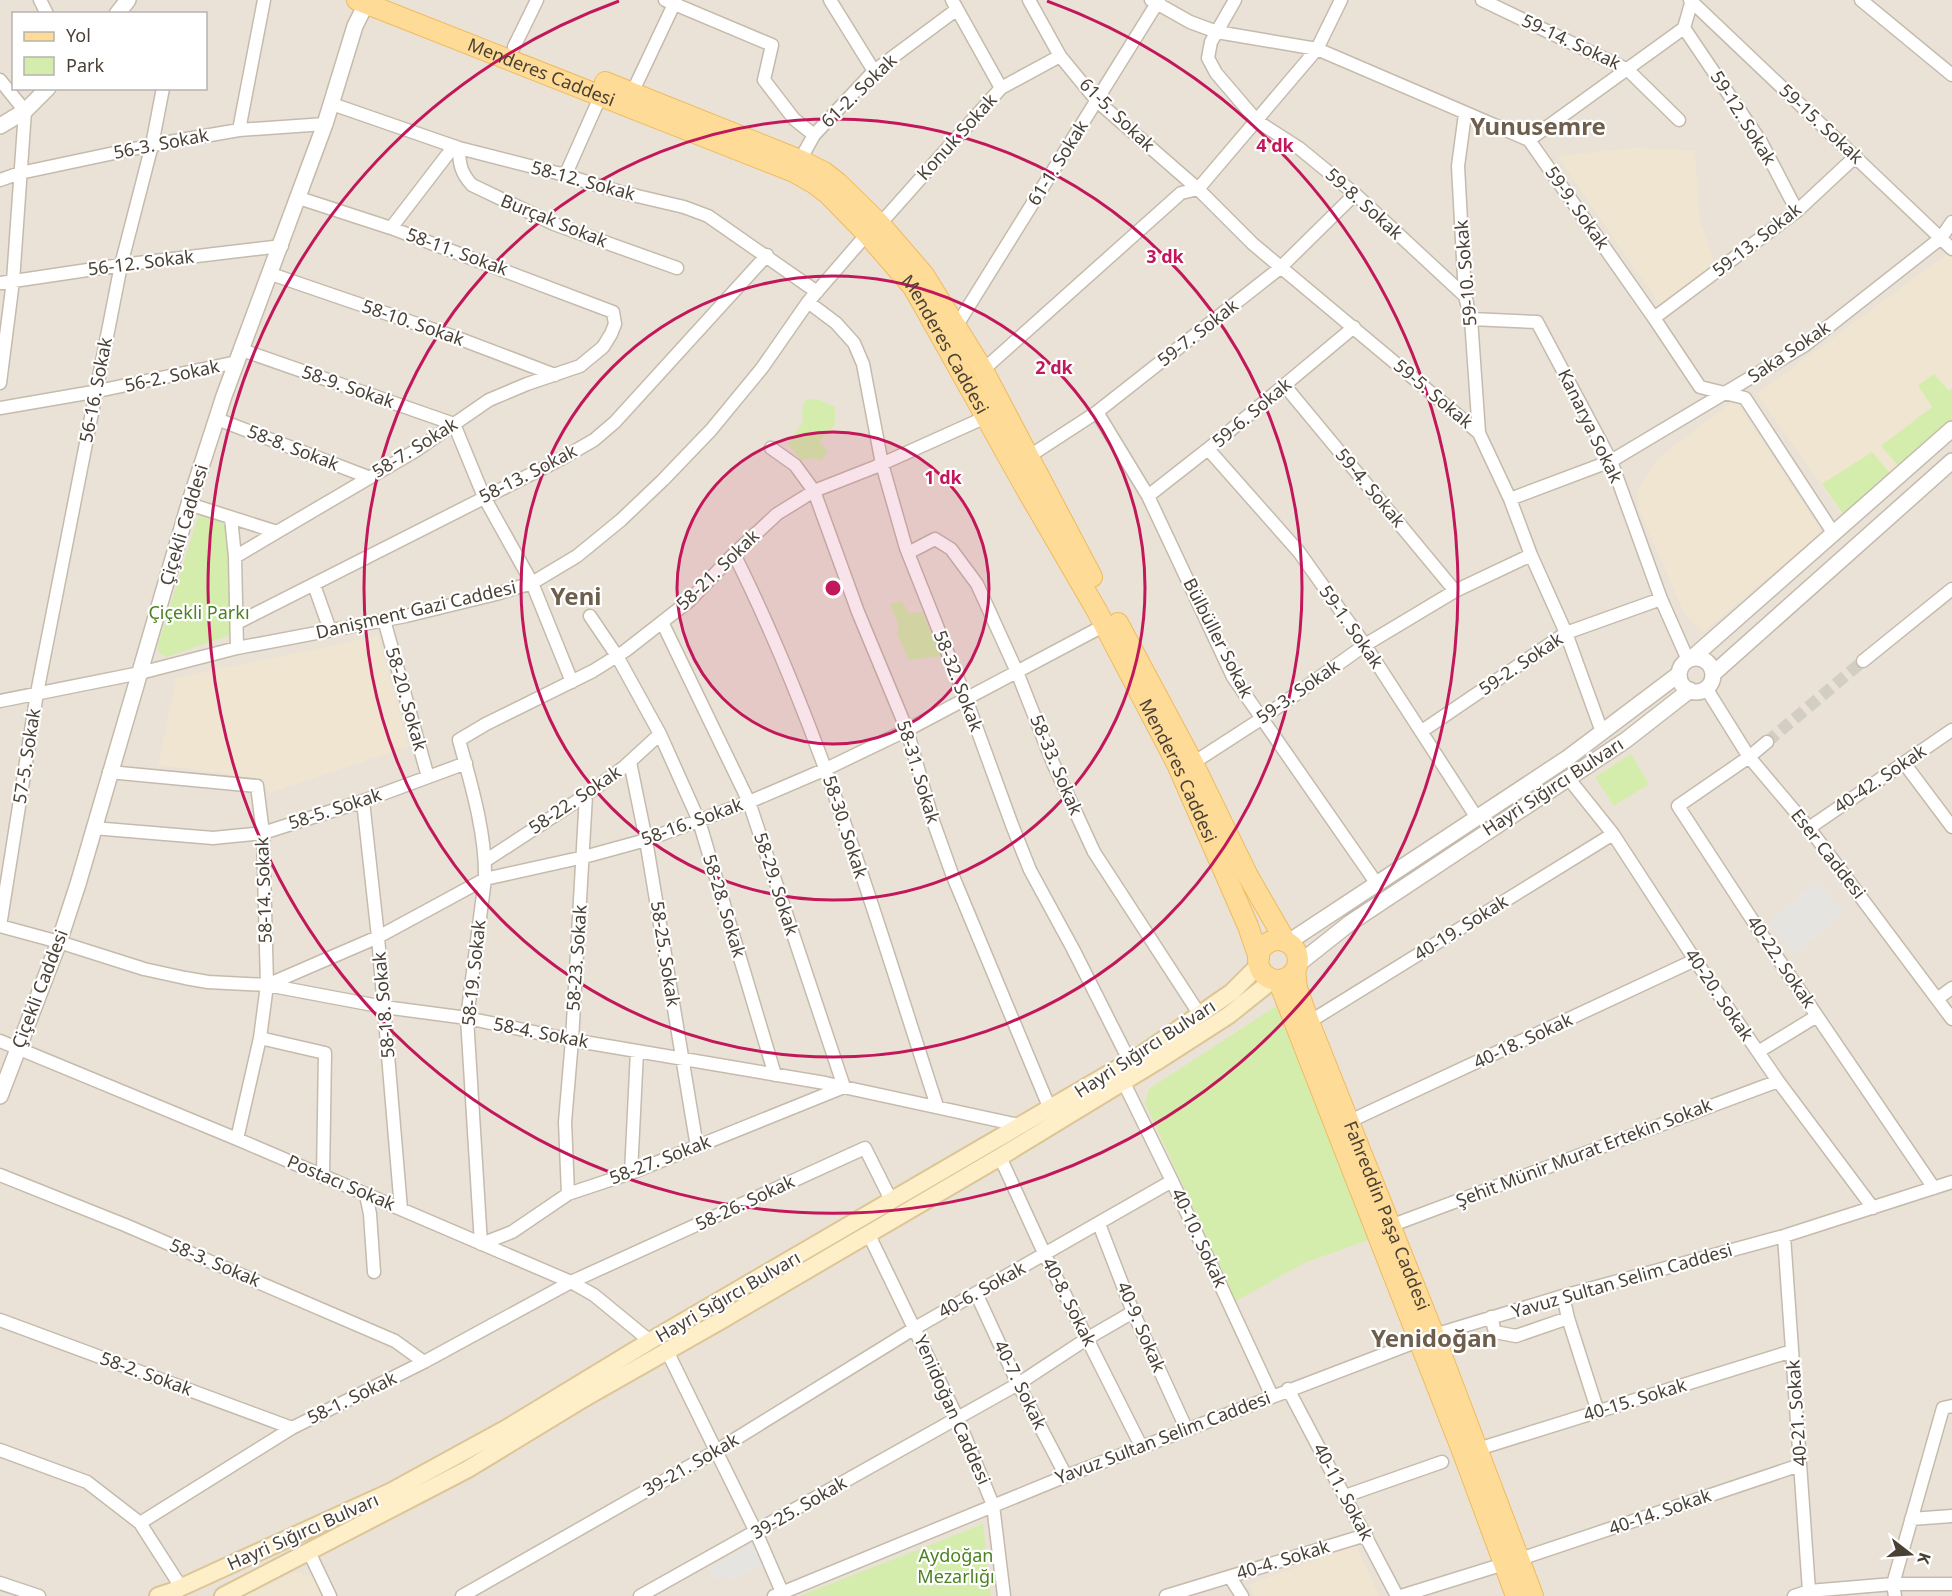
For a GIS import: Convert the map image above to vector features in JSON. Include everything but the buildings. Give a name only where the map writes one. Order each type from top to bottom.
[{"type":"main road","name":"Menderes Caddesi","points":[[392,0],[800,160],[824,172],[838,183],[913,287],[944,338],[986,417],[1105,626],[1177,764],[1248,926],[1259,961]]},
{"type":"main road","name":"Menderes Caddesi","points":[[362,1],[794,172],[815,184],[873,229],[924,275],[983,370],[1193,763],[1248,876],[1287,942]]},
{"type":"main road","points":[[1276,940],[1287,942],[1297,954],[1286,974],[1266,976],[1259,961],[1266,945],[1276,940]]},
{"type":"main road","name":"Hayri Sığırcı Bulvarı","points":[[172,1593],[392,1491],[507,1428],[650,1341],[1023,1126],[1129,1060],[1141,1055],[1241,984],[1259,961]]},
{"type":"main road","name":"Hayri Sığırcı Bulvarı","points":[[223,1596],[468,1469],[588,1396],[1000,1156],[1215,1025],[1286,974]]},
{"type":"main road","name":"Fahreddin Paşa Caddesi","points":[[1286,974],[1297,988],[1390,1226],[1463,1453],[1512,1562],[1533,1596]]},
{"type":"main road","name":"Fahreddin Paşa Caddesi","points":[[1286,974],[1426,1338],[1478,1449],[1512,1562],[1516,1596]]},
{"type":"street","points":[[119,12],[128,0]]},
{"type":"street","points":[[239,130],[264,0]]},
{"type":"street","points":[[514,47],[537,0]]},
{"type":"street","points":[[830,0],[874,71]]},
{"type":"street","name":"61-5. Sokak","points":[[1029,0],[1060,56],[1098,101],[1198,189]]},
{"type":"street","name":"59-8. Sokak","points":[[1235,0],[1211,42],[1208,57],[1215,73],[1257,122],[1299,148],[1355,194],[1465,296]]},
{"type":"street","points":[[983,370],[1181,193],[1198,189],[1317,50],[1341,0]]},
{"type":"street","name":"59-14. Sokak","points":[[1482,0],[1628,70],[1679,120]]},
{"type":"street","points":[[1156,1],[1190,22],[1217,32],[1317,50],[1529,140],[1684,28],[1691,0]]},
{"type":"street","name":"59-15. Sokak","points":[[1691,0],[1952,249]]},
{"type":"street","points":[[1861,0],[1952,75]]},
{"type":"street","name":"Çiçekli Caddesi","points":[[0,1096],[59,942],[189,504],[217,419],[332,104],[362,1]]},
{"type":"street","points":[[632,93],[672,1],[772,45],[764,80],[794,119],[814,135]]},
{"type":"street","name":"61-1. Sokak","points":[[957,326],[1098,101],[1156,1]]},
{"type":"street","points":[[953,3],[1001,88]]},
{"type":"street","name":"61-2. Sokak","points":[[800,160],[814,135],[874,71],[953,3]]},
{"type":"street","name":"59-12. Sokak","points":[[1684,28],[1761,142],[1797,211]]},
{"type":"street","name":"Konuk Sokak","points":[[873,229],[1001,88],[1060,56]]},
{"type":"street","points":[[0,80],[24,111],[20,173],[6,282],[0,383]]},
{"type":"street","points":[[0,126],[24,111],[46,90]]},
{"type":"street","name":"56-16. Sokak","points":[[37,693],[121,265],[152,145],[163,90]]},
{"type":"street","points":[[565,176],[601,95]]},
{"type":"street","name":"58-12. Sokak","points":[[332,104],[456,147],[684,207],[708,216],[767,255],[813,297]]},
{"type":"street","name":"59-10. Sokak","points":[[1465,114],[1458,166],[1465,296],[1471,318],[1479,433]]},
{"type":"street","name":"56-3. Sokak","points":[[0,180],[20,173],[152,145],[239,130],[325,124]]},
{"type":"street","name":"59-9. Sokak","points":[[1529,140],[1700,387],[1745,398],[1834,534]]},
{"type":"street","points":[[391,228],[456,147]]},
{"type":"street","name":"Burçak Sokak","points":[[456,147],[463,176],[472,185],[554,224],[677,268]]},
{"type":"street","name":"59-13. Sokak","points":[[1654,318],[1797,211],[1856,156]]},
{"type":"street","name":"59-5. Sokak","points":[[1198,189],[1280,268],[1354,327],[1479,433],[1510,499],[1531,555],[1566,633],[1602,732]]},
{"type":"street","name":"59-7. Sokak","points":[[1028,457],[1097,412],[1280,268],[1355,194]]},
{"type":"street","name":"58-11. Sokak","points":[[299,198],[391,228],[613,312]]},
{"type":"street","name":"Saka Sokak","points":[[1510,499],[1611,461],[1805,345],[1941,238],[1952,222]]},
{"type":"street","name":"Danişment Gazi Caddesi","points":[[0,701],[140,673],[237,648],[384,620],[496,594],[532,583],[577,556],[663,480],[711,430],[762,368],[813,297],[873,229]]},
{"type":"street","name":"56-12. Sokak","points":[[6,282],[121,265],[282,246]]},
{"type":"street","name":"58-13. Sokak","points":[[237,623],[561,459],[601,434],[648,388],[767,255]]},
{"type":"street","name":"58-10. Sokak","points":[[271,274],[454,337],[555,375]]},
{"type":"street","name":"58-32. Sokak","points":[[813,297],[854,343],[863,364],[882,464],[908,553],[966,699],[1011,825],[1030,870],[1129,1060]]},
{"type":"street","name":"58-7. Sokak","points":[[235,557],[415,451],[489,400],[580,366],[603,347],[611,334],[615,324],[613,312]]},
{"type":"street","name":"Kanarya Sokak","points":[[1471,318],[1537,322],[1611,461],[1661,599],[1690,659]]},
{"type":"street","name":"59-6. Sokak","points":[[1148,496],[1285,386],[1354,327]]},
{"type":"street","name":"56-2. Sokak","points":[[0,408],[96,392],[240,356]]},
{"type":"street","name":"58-9. Sokak","points":[[240,356],[454,424]]},
{"type":"street","name":"59-4. Sokak","points":[[1285,386],[1455,591]]},
{"type":"street","name":"Bülbüller Sokak","points":[[1097,412],[1148,496],[1233,677],[1377,884]]},
{"type":"street","name":"58-21. Sokak","points":[[459,740],[486,724],[572,682],[617,656],[689,601],[777,514],[814,491],[882,464],[986,417]]},
{"type":"street","name":"58-8. Sokak","points":[[217,419],[368,477]]},
{"type":"street","points":[[454,424],[484,497],[532,583],[572,682]]},
{"type":"street","points":[[1952,429],[1681,667],[1679,674],[1681,682],[1690,690],[1700,691],[1952,461]]},
{"type":"street","name":"58-31. Sokak","points":[[771,447],[795,465],[814,491],[858,612],[907,730],[933,821],[952,874],[1050,1109]]},
{"type":"street","name":"59-1. Sokak","points":[[1208,449],[1299,552],[1365,645],[1477,818]]},
{"type":"street","points":[[189,504],[277,532]]},
{"type":"street","points":[[231,518],[235,557],[237,648]]},
{"type":"street","name":"58-33. Sokak","points":[[908,553],[935,539],[951,549],[977,584],[1017,672],[1053,763],[1094,852],[1200,1015]]},
{"type":"street","name":"58-30. Sokak","points":[[734,554],[765,615],[826,770],[937,1106]]},
{"type":"street","name":"59-3. Sokak","points":[[1193,763],[1261,719],[1365,645],[1455,591],[1531,555]]},
{"type":"street","points":[[314,585],[330,630]]},
{"type":"street","points":[[1863,661],[1952,589]]},
{"type":"street","name":"59-2. Sokak","points":[[1422,731],[1566,633],[1661,599]]},
{"type":"street","name":"58-28. Sokak","points":[[590,616],[617,656],[660,734],[699,821],[775,1075]]},
{"type":"street","name":"58-20. Sokak","points":[[384,620],[428,777]]},
{"type":"street","name":"58-29. Sokak","points":[[662,622],[749,802],[844,1087]]},
{"type":"street","name":"58-16. Sokak","points":[[267,985],[378,937],[485,879],[584,857],[646,840],[749,802],[826,770],[1105,626]]},
{"type":"street","points":[[1690,659],[1699,658],[1706,661],[1711,667],[1709,681]]},
{"type":"street","name":"Hayri Sığırcı Bulvarı","points":[[1287,942],[1569,757],[1679,674]]},
{"type":"street","name":"Eser Caddesi","points":[[1709,681],[1749,757],[1809,828],[1952,1019]]},
{"type":"street","name":"Hayri Sığırcı Bulvarı","points":[[1286,974],[1380,902],[1569,779],[1626,740],[1690,690]]},
{"type":"street","name":"57-5. Sokak","points":[[0,926],[37,693]]},
{"type":"street","name":"40-42. Sokak","points":[[1809,828],[1952,730]]},
{"type":"street","name":"58-22. Sokak","points":[[485,861],[586,795],[630,762],[660,734]]},
{"type":"street","name":"58-19. Sokak","points":[[459,740],[466,763],[485,861],[485,879],[467,1018],[481,1244]]},
{"type":"street","points":[[1749,757],[1767,742]]},
{"type":"street","name":"40-22. Sokak","points":[[1749,757],[1678,806],[1934,1188]]},
{"type":"street","name":"58-25. Sokak","points":[[630,762],[646,840],[681,1059],[698,1147]]},
{"type":"street","name":"58-5. Sokak","points":[[93,828],[213,838],[263,833],[363,801],[466,763]]},
{"type":"street","points":[[1904,763],[1952,827]]},
{"type":"street","name":"58-14. Sokak","points":[[109,772],[257,786],[263,833],[267,985],[260,1038],[237,1139]]},
{"type":"street","name":"40-20. Sokak","points":[[1569,779],[1613,834],[1695,960],[1778,1081],[1873,1208]]},
{"type":"street","name":"58-23. Sokak","points":[[568,1194],[565,1122],[584,857],[586,795]]},
{"type":"street","name":"58-18. Sokak","points":[[363,801],[378,937],[401,1209]]},
{"type":"street","name":"40-19. Sokak","points":[[1310,1022],[1613,834]]},
{"type":"street","name":"58-4. Sokak","points":[[0,926],[144,969],[185,978],[208,982],[267,985],[384,1007],[467,1018],[572,1040],[844,1087],[1023,1126]]},
{"type":"street","name":"40-18. Sokak","points":[[1350,1121],[1695,960]]},
{"type":"street","points":[[1937,999],[1952,988]]},
{"type":"street","points":[[1758,1052],[1817,1016]]},
{"type":"street","points":[[260,1038],[325,1053],[323,1177]]},
{"type":"street","name":"Postacı Sokak","points":[[0,1041],[237,1139],[571,1282],[594,1295],[650,1341]]},
{"type":"street","points":[[631,1173],[638,1051]]},
{"type":"street","name":"40-10. Sokak","points":[[1123,1081],[1272,1396]]},
{"type":"street","name":"Şehit Münir Murat Ertekin Sokak","points":[[1390,1226],[1778,1081]]},
{"type":"street","name":"58-27. Sokak","points":[[481,1244],[512,1232],[568,1194],[631,1173],[844,1087]]},
{"type":"street","name":"58-26. Sokak","points":[[571,1282],[865,1148],[892,1202]]},
{"type":"street","name":"40-8. Sokak","points":[[1000,1156],[1045,1255],[1141,1446]]},
{"type":"street","name":"58-3. Sokak","points":[[0,1175],[125,1224],[395,1341],[424,1362]]},
{"type":"street","name":"40-6. Sokak","points":[[915,1328],[1172,1181]]},
{"type":"street","name":"Yavuz Sultan Selim Caddesi","points":[[778,1594],[993,1504],[1186,1428],[1426,1338],[1563,1296],[1784,1236],[1952,1182]]},
{"type":"street","points":[[366,1195],[370,1214],[374,1272]]},
{"type":"street","name":"40-9. Sokak","points":[[1099,1224],[1133,1312],[1186,1428]]},
{"type":"street","name":"Yenidoğan Caddesi","points":[[868,1233],[957,1417],[993,1504],[1004,1596]]},
{"type":"street","name":"40-21. Sokak","points":[[1784,1236],[1809,1591]]},
{"type":"street","name":"58-1. Sokak","points":[[140,1523],[292,1428],[424,1362],[571,1282]]},
{"type":"street","name":"40-7. Sokak","points":[[976,1293],[1018,1384],[1066,1476]]},
{"type":"street","points":[[1563,1296],[1598,1412]]},
{"type":"street","name":"39-25. Sokak","points":[[640,1596],[1018,1384],[1088,1338],[1133,1312]]},
{"type":"street","points":[[1491,1317],[1495,1332],[1515,1336],[1568,1318]]},
{"type":"street","name":"58-2. Sokak","points":[[0,1320],[292,1428]]},
{"type":"street","name":"39-21. Sokak","points":[[462,1596],[716,1451],[915,1328]]},
{"type":"street","points":[[667,1351],[756,1532],[778,1594]]},
{"type":"street","name":"40-15. Sokak","points":[[1478,1449],[1792,1351]]},
{"type":"street","name":"40-11. Sokak","points":[[1288,1389],[1399,1596]]},
{"type":"street","points":[[1894,1590],[1911,1519],[1943,1408],[1952,1406]]},
{"type":"street","points":[[0,1450],[87,1482],[140,1523],[172,1593]]},
{"type":"street","points":[[1345,1496],[1442,1462]]},
{"type":"street","name":"40-14. Sokak","points":[[1399,1596],[1512,1562],[1800,1465]]},
{"type":"street","points":[[1911,1519],[1952,1516]]},
{"type":"street","name":"40-4. Sokak","points":[[1166,1596],[1366,1535]]},
{"type":"street","points":[[309,1552],[330,1596]]},
{"type":"street","points":[[1230,1577],[1242,1596]]},
{"type":"street","points":[[0,1583],[39,1596]]},
{"type":"street","points":[[1794,1596],[1809,1591],[1894,1590],[1952,1584]]},
{"type":"shaded area","points":[[0,0],[1952,0],[1952,1596],[0,1596]]},
{"type":"shaded area","points":[[1634,148],[1695,151],[1700,222],[1715,265],[1660,305],[1557,156]]},
{"type":"shaded area","points":[[1947,254],[1952,258],[1952,427],[1848,523],[1757,394]]},
{"type":"shaded area","points":[[1732,402],[1738,404],[1822,532],[1703,632],[1685,615],[1639,510],[1637,490],[1661,456]]},
{"type":"shaded area","points":[[378,636],[409,746],[269,793],[263,779],[158,765],[176,678]]},
{"type":"shaded area","points":[[1817,881],[1844,912],[1795,955],[1768,923]]},
{"type":"shaded area","points":[[753,1542],[765,1564],[729,1581],[725,1575],[714,1580],[709,1569]]},
{"type":"shaded area","points":[[1355,1544],[1379,1596],[1254,1596],[1249,1585]]},
{"type":"shaded area","points":[[296,1572],[314,1577],[323,1596],[243,1596]]},
{"type":"green space","points":[[1934,374],[1949,391],[1952,388],[1952,426],[1903,471],[1881,446],[1932,407],[1918,385]]},
{"type":"green space","points":[[817,399],[835,407],[835,425],[819,442],[828,451],[821,461],[814,458],[801,460],[788,444],[803,422],[802,409],[806,400]]},
{"type":"green space","points":[[1872,452],[1895,479],[1848,521],[1822,484]]},
{"type":"green space","name":"Çiçekli Parkı","points":[[199,513],[229,526],[231,635],[166,657],[157,648]]},
{"type":"green space","points":[[902,601],[909,613],[922,612],[942,656],[909,660],[897,634],[899,627],[890,604]]},
{"type":"green space","points":[[1631,754],[1649,784],[1614,806],[1595,777]]},
{"type":"green space","points":[[1276,1006],[1369,1240],[1304,1263],[1236,1301],[1145,1103],[1149,1089]]},
{"type":"green space","name":"Aydoğan Mezarlığı","points":[[983,1524],[991,1596],[800,1596]]},
{"type":"tunnel","points":[[1767,742],[1863,661]]},
{"type":"district","name":"Yunusemre","points":[[1538,127]]},
{"type":"district","name":"Yeni","points":[[576,597]]},
{"type":"district","name":"Yenidoğan","points":[[1434,1339]]}]
